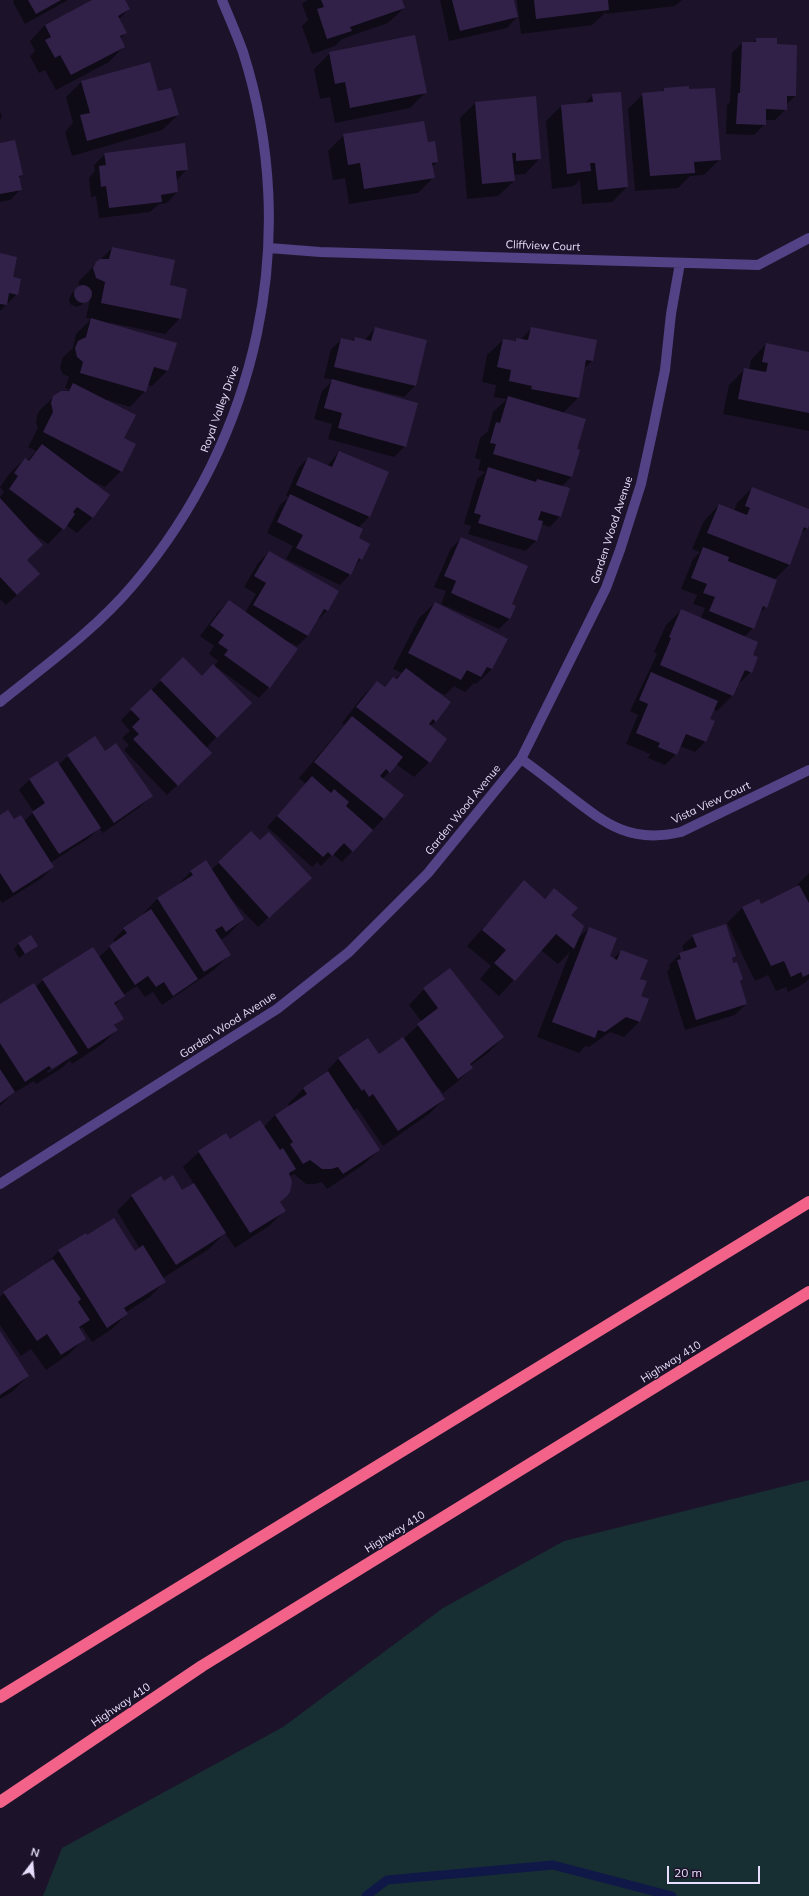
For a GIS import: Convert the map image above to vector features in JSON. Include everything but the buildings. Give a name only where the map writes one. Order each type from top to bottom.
[{"type":"highway","points":[[0,1698],[809,1202]]},
{"type":"highway","name":"Highway 410","points":[[0,1802],[202,1666],[809,1292]]},
{"type":"street","name":"Royal Valley Drive","points":[[0,702],[99,622],[128,591],[158,553],[205,481],[225,436],[244,387],[265,294],[269,248],[269,210],[266,162],[259,120],[243,52],[222,0]]},
{"type":"street","name":"Cliffview Court","points":[[269,248],[328,252],[758,265],[809,238]]},
{"type":"street","name":"Garden Wood Avenue","points":[[0,1184],[276,1009],[349,952],[428,872],[521,759],[606,588],[620,550],[641,484],[653,429],[665,370],[671,314],[680,262]]},
{"type":"street","name":"Vista View Court","points":[[521,759],[601,820],[621,830],[640,834],[663,836],[681,832],[809,770]]},
{"type":"green space","points":[[809,1480],[809,1896],[43,1896],[62,1848],[283,1727],[443,1608],[564,1541]]},
{"type":"waterway","points":[[366,1896],[387,1880],[553,1865],[672,1896]]}]
